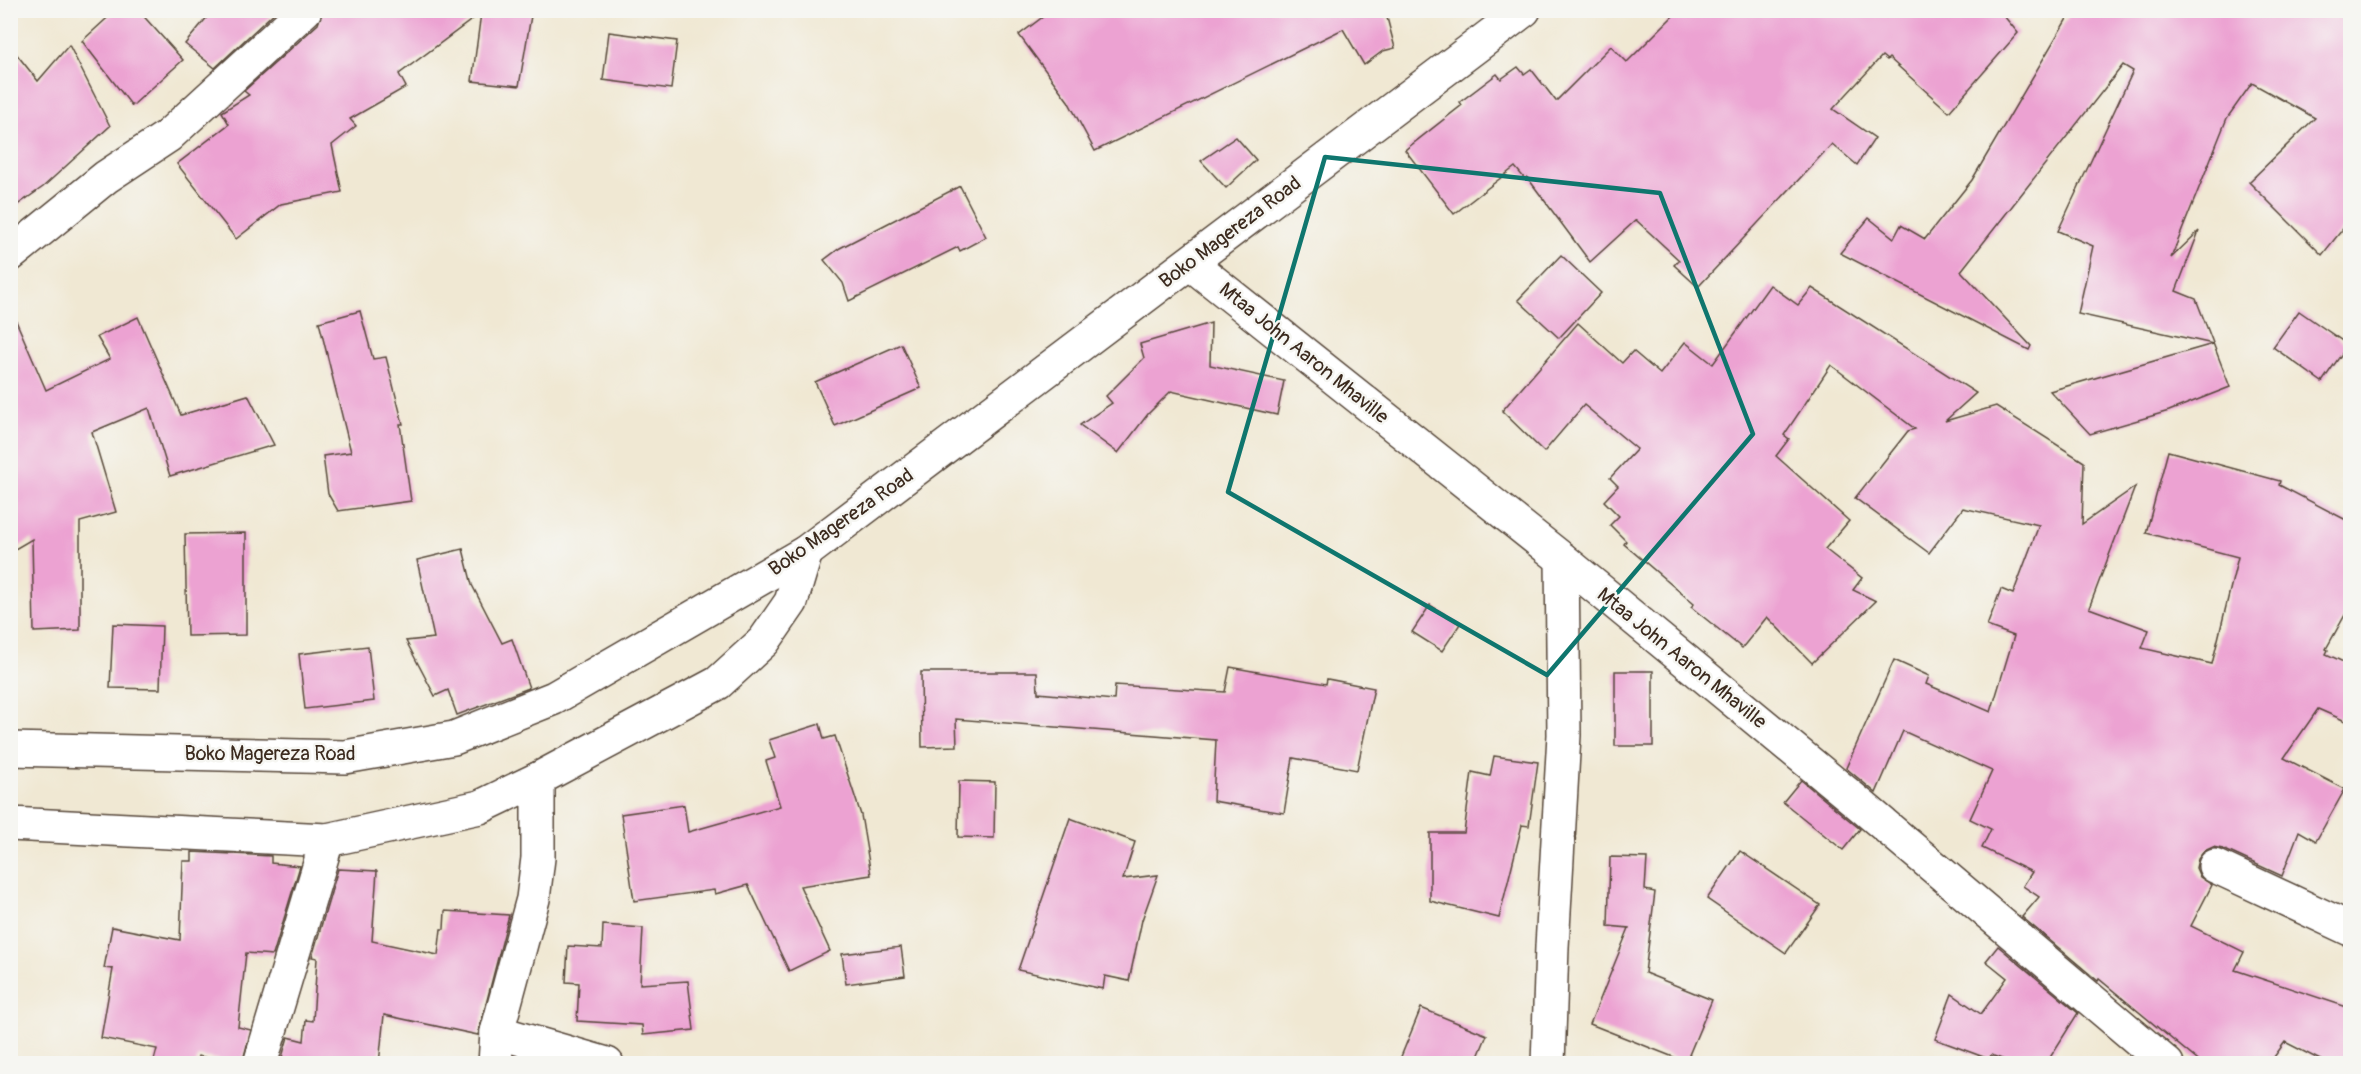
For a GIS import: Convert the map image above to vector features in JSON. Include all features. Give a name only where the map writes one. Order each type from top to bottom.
[{"type":"street","points":[[10,255],[106,177],[168,136],[305,10]]},
{"type":"street","name":"Boko Magereza Road","points":[[10,749],[345,757],[454,738],[554,698],[806,552],[1524,10]]},
{"type":"street","name":"Mtaa John Aaron Mhaville","points":[[1190,263],[1562,559],[1857,802],[2155,1060]]},
{"type":"street","points":[[10,825],[327,840],[480,807],[538,779],[718,683],[764,641],[790,602],[806,552]]},
{"type":"street","points":[[1548,1064],[1564,735],[1562,559]]},
{"type":"street","points":[[495,1064],[497,1032],[533,899],[538,858],[538,779]]},
{"type":"street","points":[[260,1064],[327,840]]},
{"type":"street","points":[[2215,866],[2350,929]]},
{"type":"street","points":[[497,1032],[607,1064]]},
{"type":"highlighted area","points":[[1325,157],[1660,193],[1753,434],[1547,675],[1228,492]]},
{"type":"building","points":[[116,10],[138,10],[183,60],[132,106],[82,41]]},
{"type":"building","points":[[213,10],[277,10],[215,68],[185,44]]},
{"type":"building","points":[[323,10],[532,10],[519,86],[472,81],[481,13],[399,74],[406,87],[350,119],[356,126],[332,145],[342,192],[281,204],[236,239],[177,164],[229,124],[222,112],[249,95],[244,91],[318,24]]},
{"type":"building","points":[[1052,10],[1385,10],[1395,48],[1383,51],[1364,65],[1343,29],[1095,151],[1068,101],[1019,35]]},
{"type":"building","points":[[1679,10],[1999,10],[2018,33],[1949,112],[1889,58],[1887,60],[1882,56],[1833,109],[1875,138],[1857,165],[1832,144],[1698,287],[1674,265],[1679,260],[1636,220],[1590,262],[1527,177],[1525,179],[1515,167],[1454,214],[1405,150],[1462,105],[1460,102],[1497,74],[1501,79],[1518,67],[1524,74],[1531,69],[1556,101],[1611,46],[1627,62]]},
{"type":"building","points":[[2072,10],[2350,10],[2350,220],[2322,255],[2249,182],[2315,118],[2252,83],[2227,118],[2171,258],[2199,231],[2176,291],[2196,299],[2230,387],[2169,411],[2090,434],[2050,391],[2213,344],[2078,314],[2093,246],[2058,231],[2133,71],[2123,65],[1961,271],[2031,346],[2029,350],[1840,253],[1869,218],[1894,238],[1901,225],[1925,239],[1972,180]]},
{"type":"building","points":[[609,32],[677,41],[671,89],[603,80]]},
{"type":"building","points":[[69,45],[110,126],[43,187],[10,210],[10,46],[38,81]]},
{"type":"building","points":[[1236,137],[1256,160],[1226,188],[1201,161]]},
{"type":"building","points":[[960,186],[986,237],[960,251],[958,247],[849,301],[843,283],[824,260],[840,248]]},
{"type":"building","points":[[1561,255],[1601,293],[1559,338],[1518,300]]},
{"type":"building","points":[[1770,285],[1798,305],[1812,288],[1976,393],[1945,421],[1996,406],[2084,462],[2082,524],[2135,487],[2089,608],[2149,630],[2142,648],[2212,664],[2238,557],[2146,533],[2168,451],[2280,481],[2279,485],[2350,522],[2350,606],[2326,649],[2328,650],[2326,654],[2350,665],[2350,723],[2318,709],[2284,758],[2345,789],[2316,841],[2299,831],[2282,876],[2223,849],[2213,847],[2204,851],[2198,859],[2196,868],[2200,877],[2212,885],[2191,926],[2244,952],[2235,970],[2350,1008],[2350,1064],[2328,1064],[2285,1042],[2269,1064],[2202,1064],[2022,917],[2039,897],[2023,886],[2032,872],[1982,848],[1991,829],[1970,819],[1992,771],[1903,731],[1876,793],[1846,768],[1894,660],[1929,676],[1926,684],[1991,712],[2014,636],[1987,626],[2001,589],[2013,594],[2039,525],[1963,508],[1929,553],[1855,498],[1908,431],[1915,429],[1831,365],[1784,435],[1789,439],[1776,456],[1849,521],[1825,549],[1862,578],[1853,590],[1876,601],[1812,663],[1767,617],[1742,648],[1691,607],[1694,604],[1624,544],[1626,541],[1610,525],[1619,516],[1604,501],[1618,486],[1610,478],[1637,449],[1584,405],[1544,452],[1502,411],[1578,323],[1622,363],[1633,351],[1660,374],[1685,342],[1713,364]]},
{"type":"building","points":[[10,307],[46,390],[110,359],[97,337],[138,317],[181,415],[248,395],[274,445],[170,476],[149,408],[92,432],[116,512],[80,522],[80,630],[34,632],[32,539],[10,552]]},
{"type":"building","points":[[360,311],[373,359],[386,357],[403,424],[400,424],[411,501],[338,511],[328,494],[323,456],[351,452],[319,322]]},
{"type":"building","points":[[2299,311],[2348,345],[2322,382],[2273,347]]},
{"type":"building","points":[[1211,323],[1210,365],[1284,381],[1277,415],[1171,391],[1148,414],[1118,453],[1080,425],[1112,403],[1106,396],[1144,358],[1140,344]]},
{"type":"building","points":[[901,344],[921,388],[835,426],[815,382]]},
{"type":"building","points":[[246,533],[246,635],[187,636],[185,534]]},
{"type":"building","points":[[463,549],[472,585],[502,643],[512,639],[529,688],[457,715],[448,690],[435,696],[406,641],[434,638],[417,560]]},
{"type":"building","points":[[1430,605],[1460,624],[1442,651],[1412,632]]},
{"type":"building","points":[[113,624],[162,626],[160,689],[110,688]]},
{"type":"building","points":[[368,646],[374,701],[305,709],[299,654]]},
{"type":"building","points":[[1230,667],[1326,684],[1327,679],[1374,688],[1357,770],[1293,758],[1284,813],[1213,801],[1216,740],[956,719],[957,746],[922,747],[921,672],[1037,672],[1038,693],[1114,700],[1115,685],[1225,692]]},
{"type":"building","points":[[1615,671],[1653,671],[1653,746],[1615,746]]},
{"type":"building","points":[[820,724],[824,739],[835,736],[861,815],[871,875],[800,886],[830,951],[789,971],[748,885],[715,894],[714,890],[634,901],[621,814],[684,805],[688,832],[780,806],[766,761],[775,758],[769,740]]},
{"type":"building","points":[[1494,756],[1538,762],[1529,826],[1522,825],[1499,918],[1430,901],[1430,833],[1464,833],[1472,772],[1490,776]]},
{"type":"building","points":[[1801,780],[1860,829],[1843,850],[1783,802]]},
{"type":"building","points":[[959,781],[995,782],[994,838],[958,837]]},
{"type":"building","points":[[1070,818],[1135,842],[1123,879],[1158,875],[1142,920],[1129,981],[1105,976],[1103,989],[1018,970]]},
{"type":"building","points":[[1740,851],[1820,905],[1786,953],[1707,899]]},
{"type":"building","points":[[192,852],[271,856],[271,863],[300,866],[273,955],[246,953],[238,1027],[251,1030],[242,1064],[198,1056],[196,1064],[153,1064],[157,1049],[101,1038],[113,969],[104,968],[112,927],[180,940],[183,861],[192,861]]},
{"type":"building","points":[[1610,857],[1647,858],[1645,890],[1655,892],[1645,973],[1712,1000],[1686,1062],[1590,1024],[1629,928],[1608,926]]},
{"type":"building","points":[[338,869],[377,871],[372,941],[438,955],[441,929],[444,929],[445,911],[509,915],[478,1035],[384,1015],[379,1064],[280,1064],[288,1037],[304,1041],[306,1020],[313,1021],[317,958],[312,957]]},
{"type":"building","points":[[603,925],[643,928],[640,984],[688,981],[694,1030],[643,1035],[642,1025],[577,1021],[579,983],[566,982],[568,946],[602,948]]},
{"type":"building","points":[[1998,946],[2078,1013],[2046,1064],[2015,1064],[1991,1055],[1989,1059],[1935,1039],[1952,994],[1981,1014],[2007,978],[1986,961]]},
{"type":"building","points":[[901,947],[905,976],[846,984],[842,954]]},
{"type":"building","points":[[1421,1008],[1487,1035],[1475,1064],[1398,1064]]}]
